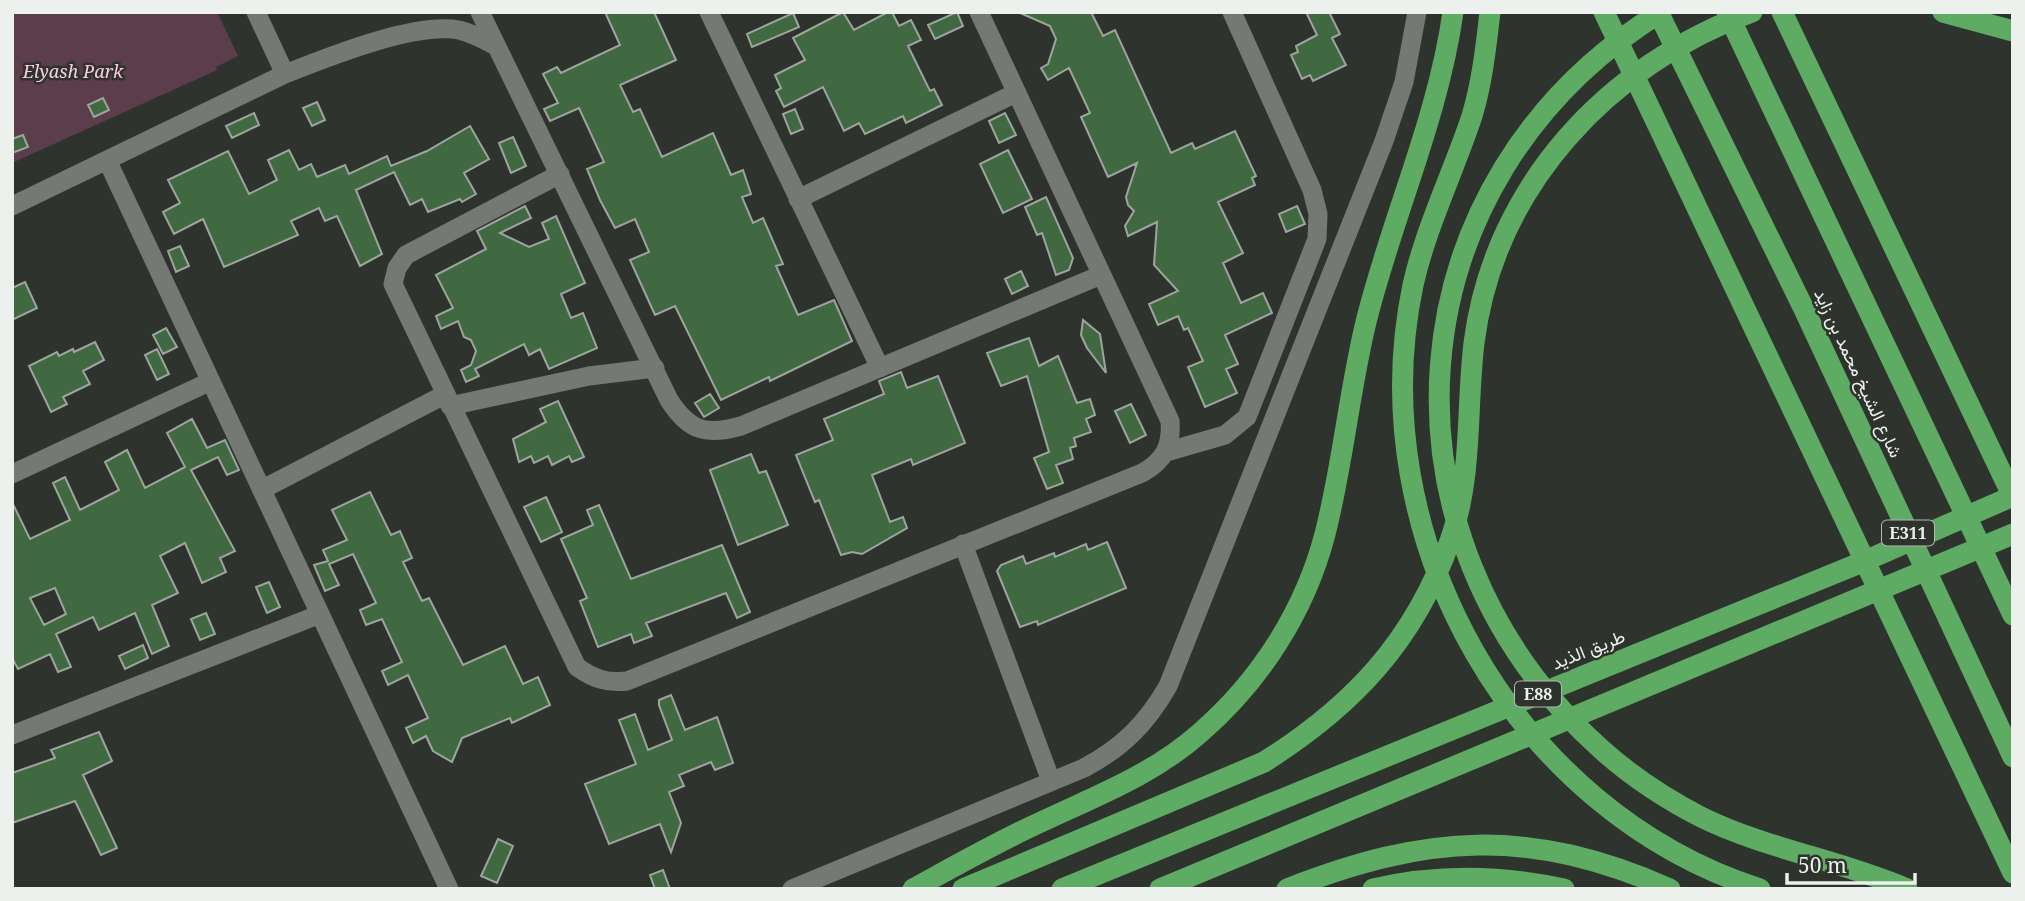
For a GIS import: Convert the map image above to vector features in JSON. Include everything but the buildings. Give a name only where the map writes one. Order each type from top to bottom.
[{"type":"highway","points":[[913,889],[1041,822],[1101,796],[1153,767],[1199,734],[1244,689],[1276,645],[1306,592],[1324,535],[1366,323],[1385,251],[1431,120],[1447,58],[1453,12]]},
{"type":"highway","points":[[1490,12],[1485,55],[1473,113],[1429,226],[1413,286],[1404,347],[1402,409],[1413,495],[1421,531],[1442,590],[1469,645],[1507,704],[1553,758],[1605,805],[1662,845],[1724,877],[1760,889]]},
{"type":"highway","points":[[1604,12],[2013,873]]},
{"type":"highway","points":[[1660,12],[1626,34],[1579,74],[1544,109],[1514,150],[1489,193],[1468,239],[1453,286],[1443,335],[1439,385],[1440,435],[1447,485],[1472,568],[1499,624],[1527,666],[1601,749],[1649,787],[1702,817],[1759,840],[1816,856],[1907,889]]},
{"type":"highway","name":"شارع الشيخ محمد بن زايد","points":[[1660,12],[1804,309],[2013,757]]},
{"type":"highway","name":"شارع الشيخ محمد بن زايد","points":[[1727,12],[2013,615]]},
{"type":"highway","points":[[962,889],[1264,762],[1306,736],[1345,704],[1386,658],[1408,628],[1432,585],[1451,539],[1470,442],[1470,390],[1475,339],[1486,289],[1503,241],[1526,195],[1553,151],[1581,119],[1647,64],[1683,42],[1752,12]]},
{"type":"highway","points":[[1782,12],[2013,496]]},
{"type":"highway","points":[[1943,12],[2013,31]]},
{"type":"highway","name":"طريق الذيد","points":[[1062,889],[1860,563],[2013,496]]},
{"type":"highway","name":"E88","points":[[1160,889],[2013,534]]},
{"type":"highway","points":[[1287,889],[1393,853],[1462,844],[1533,847],[1602,861],[1670,889]]},
{"type":"highway","points":[[1373,889],[1443,877],[1532,882],[1564,889]]},
{"type":"street","points":[[256,12],[285,74]]},
{"type":"street","points":[[480,12],[680,418],[699,429],[720,432],[1101,275]]},
{"type":"street","points":[[709,12],[880,368]]},
{"type":"street","points":[[560,174],[406,255],[397,268],[393,284],[397,298],[577,667],[591,677],[608,683],[627,681],[1142,473],[1156,465],[1166,453],[1171,437],[1170,421],[978,12]]},
{"type":"street","points":[[1166,453],[1225,435],[1247,416],[1317,239],[1318,214],[1312,190],[1232,12]]},
{"type":"street","points":[[792,889],[1084,768],[1125,742],[1157,707],[1168,686],[1384,141],[1404,82],[1417,12]]},
{"type":"street","points":[[12,206],[108,162],[285,74],[425,30],[460,30],[494,45]]},
{"type":"street","points":[[797,199],[1016,93]]},
{"type":"street","points":[[108,162],[209,382],[263,489],[318,615],[449,889]]},
{"type":"street","points":[[263,489],[447,400],[589,376],[655,368]]},
{"type":"street","points":[[12,474],[209,382]]},
{"type":"street","points":[[962,544],[1051,781]]},
{"type":"street","points":[[12,735],[318,615]]},
{"type":"green space","name":"Elyash Park","points":[[12,12],[217,12],[238,56],[216,67],[217,70],[12,163]]}]
